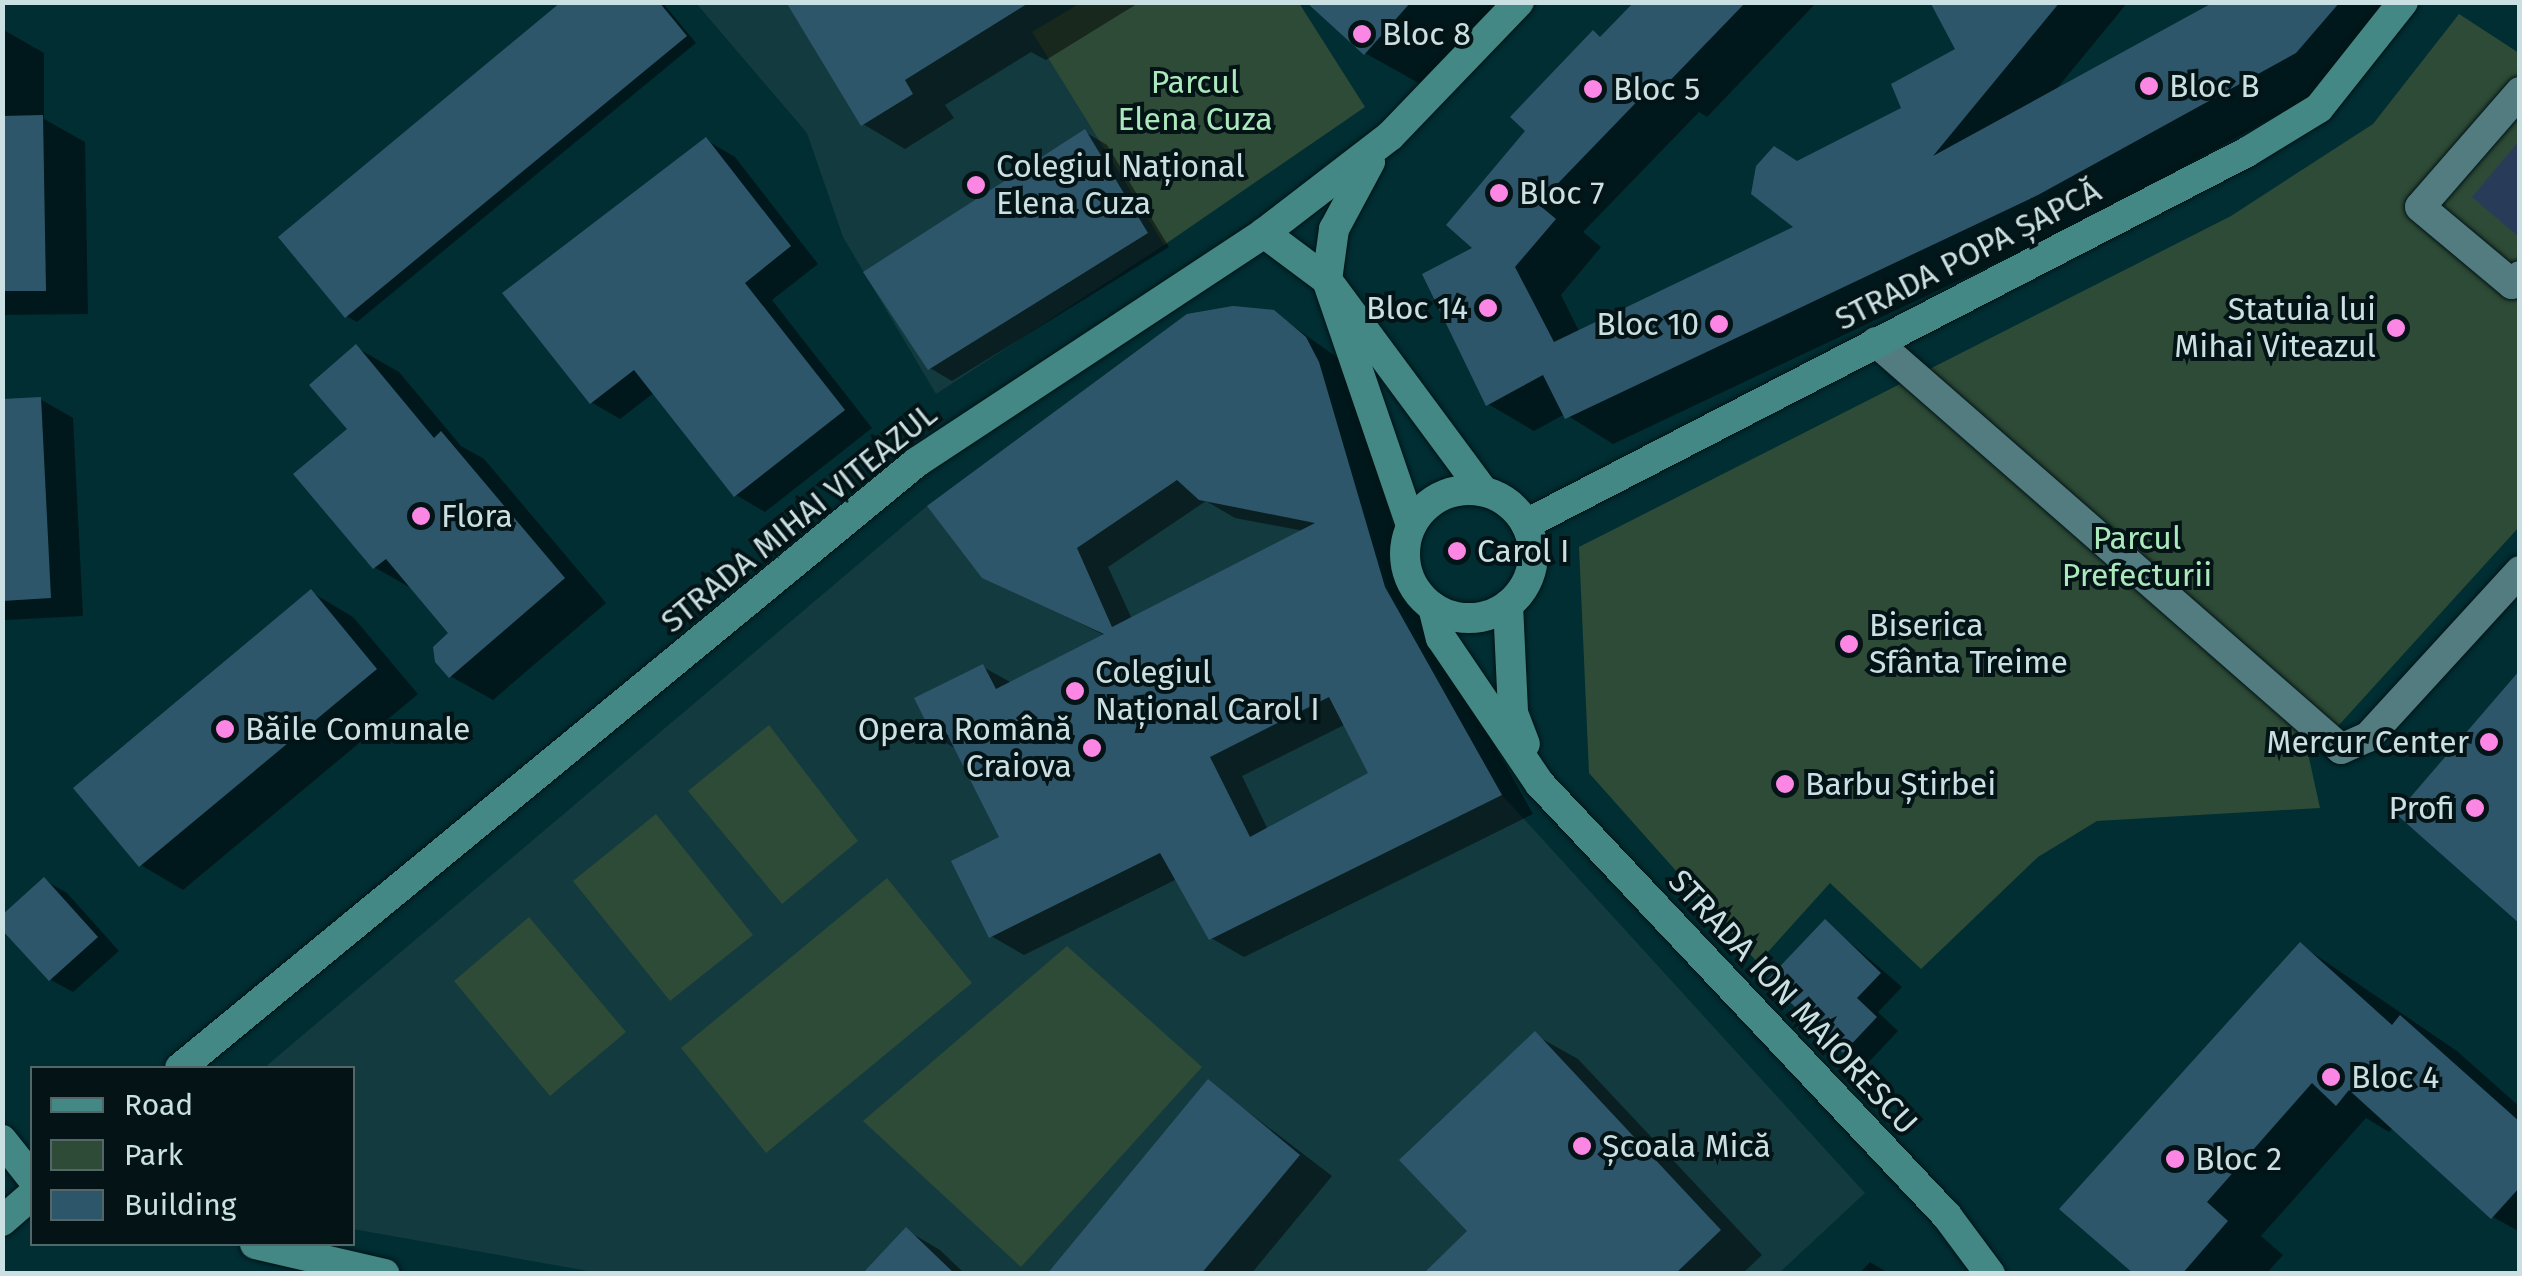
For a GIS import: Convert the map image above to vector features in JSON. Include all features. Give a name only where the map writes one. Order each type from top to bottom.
[{"type":"street","name":"STRADA MIHAI VITEAZUL","points":[[182,1066],[916,462],[1264,233],[1390,136],[1519,2]]},
{"type":"street","name":"STRADA POPA ȘAPCĂ","points":[[1526,524],[2246,152],[2319,108],[2403,2]]},
{"type":"street","points":[[2520,92],[2420,208],[2512,284],[2520,276]]},
{"type":"street","points":[[1390,136],[1343,208],[1327,280],[1411,526],[1405,556],[1413,585],[1433,608],[1471,618],[1508,605],[1532,568],[1526,524],[1501,497],[1483,491],[1441,496],[1411,526]]},
{"type":"street","points":[[1264,233],[1327,280],[1483,491]]},
{"type":"street","points":[[1876,342],[2341,749],[2368,737],[2520,570]]},
{"type":"street","name":"STRADA ION MAIORESCU","points":[[1508,605],[1513,713],[1540,784]]},
{"type":"street","name":"STRADA ION MAIORESCU","points":[[1433,608],[1442,638],[1540,784],[1946,1216],[1990,1274]]},
{"type":"street","points":[[2,1140],[30,1175]]},
{"type":"street","points":[[2,1221],[30,1197]]},
{"type":"street","points":[[264,1246],[385,1274]]},
{"type":"shaded area","name":"Colegiul Național Elena Cuza","points":[[696,3],[1080,3],[1033,33],[1164,245],[936,394],[843,237],[807,133]]},
{"type":"shaded area","points":[[2519,141],[2519,237],[2472,197]]},
{"type":"shaded area","name":"Colegiul Național Carol I","points":[[1233,306],[1274,310],[1306,337],[1319,362],[1385,587],[1502,795],[1865,1193],[1779,1273],[599,1273],[355,1229],[355,1066],[266,1066],[927,506],[1187,314]]},
{"type":"green space","name":"Parcul Elena Cuza","points":[[1080,3],[1299,3],[1365,107],[1164,245],[1032,32]]},
{"type":"green space","name":"Parcul Prefecturii","points":[[2459,14],[2519,53],[2519,527],[2309,758],[2320,808],[2097,821],[2038,857],[1921,969],[1830,883],[1758,963],[1589,773],[1579,547],[2231,216],[2373,124]]},
{"type":"green space","points":[[769,725],[858,841],[782,904],[688,791]]},
{"type":"green space","points":[[656,814],[753,935],[670,1001],[573,881]]},
{"type":"green space","points":[[887,878],[972,983],[766,1153],[681,1048]]},
{"type":"green space","points":[[529,917],[626,1032],[550,1096],[454,981]]},
{"type":"green space","points":[[1067,946],[1202,1067],[1021,1267],[863,1121]]},
{"type":"building","points":[[561,2],[659,2],[687,36],[345,318],[278,237]]},
{"type":"building","points":[[786,2],[1030,2],[905,80],[913,94],[861,126]]},
{"type":"building","name":"Bloc 8","points":[[1306,2],[1411,2],[1364,55]]},
{"type":"building","points":[[1634,2],[1746,2],[1659,92],[1652,86],[1538,204],[1556,219],[1515,267],[1554,342],[1793,227],[1751,194],[1756,166],[1774,146],[1797,161],[1901,108],[1891,84],[1955,49],[1930,2],[2060,2],[1933,156],[2214,2],[2340,2],[2296,53],[2038,195],[1565,419],[1543,375],[1486,406],[1422,274],[1472,248],[1446,225],[1525,131],[1510,117],[1593,30],[1600,37]]},
{"type":"building","points":[[43,115],[46,291],[2,291],[2,116]]},
{"type":"building","points":[[1085,129],[1148,233],[928,370],[863,272]]},
{"type":"building","points":[[706,137],[791,246],[745,283],[845,410],[734,497],[634,370],[590,404],[502,293]]},
{"type":"building","points":[[1233,306],[1274,310],[1306,337],[1319,362],[1385,587],[1502,795],[1209,940],[1160,853],[989,938],[951,861],[999,837],[946,732],[934,738],[914,698],[983,664],[996,689],[1104,634],[982,578],[927,506],[1187,314]],"holes":[[[1177,480],[1199,500],[1315,523],[1112,627],[1077,548]],[[1329,697],[1368,773],[1250,837],[1210,757]]]},
{"type":"building","name":"Flora","points":[[356,344],[434,438],[441,431],[565,578],[449,678],[435,662],[433,647],[448,633],[386,559],[373,569],[293,474],[347,429],[309,385]]},
{"type":"building","points":[[41,397],[51,598],[2,601],[2,399]]},
{"type":"building","name":"Băile Comunale","points":[[311,589],[377,669],[139,867],[73,788]]},
{"type":"building","name":"Mercur Center","points":[[2520,670],[2520,924],[2396,814]]},
{"type":"building","points":[[44,877],[98,937],[49,981],[2,930],[2,915]]},
{"type":"building","points":[[1825,919],[1881,973],[1857,998],[1877,1017],[1843,1053],[1767,980]]},
{"type":"building","name":"Bloc 4","points":[[2300,942],[2392,1025],[2400,1015],[2520,1122],[2520,1187],[2491,1219],[2349,1090],[2336,1106],[2312,1083],[2207,1202],[2228,1221],[2182,1274],[2134,1274],[2059,1209]]},
{"type":"building","name":"Școala Mică","points":[[1535,1031],[1721,1230],[1675,1274],[1423,1274],[1467,1231],[1399,1160]]},
{"type":"building","points":[[1208,1079],[1300,1155],[1201,1274],[1047,1274]]},
{"type":"building","points":[[906,1227],[955,1274],[862,1274]]},
{"type":"place","name":"Bloc 8","points":[[1362,34]]},
{"type":"place","name":"Bloc B","points":[[2149,86]]},
{"type":"place","name":"Bloc 5","points":[[1593,89]]},
{"type":"place","name":"Colegiul Național Elena Cuza","points":[[976,185]]},
{"type":"place","name":"Bloc 7","points":[[1499,193]]},
{"type":"place","name":"Bloc 14","points":[[1488,308]]},
{"type":"place","name":"Bloc 10","points":[[1719,324]]},
{"type":"place","name":"Statuia lui Mihai Viteazul","points":[[2396,328]]},
{"type":"place","name":"Flora","points":[[421,516]]},
{"type":"place","name":"Carol I","points":[[1457,551]]},
{"type":"place","name":"Biserica Sfânta Treime","points":[[1849,644]]},
{"type":"place","name":"Colegiul Național Carol I","points":[[1075,691]]},
{"type":"place","name":"Băile Comunale","points":[[225,729]]},
{"type":"place","name":"Mercur Center","points":[[2489,742]]},
{"type":"place","name":"Opera Română Craiova","points":[[1092,748]]},
{"type":"place","name":"Barbu Știrbei","points":[[1785,784]]},
{"type":"place","name":"Profi","points":[[2475,808]]},
{"type":"place","name":"Bloc 4","points":[[2331,1077]]},
{"type":"place","name":"Școala Mică","points":[[1582,1146]]},
{"type":"place","name":"Bloc 2","points":[[2175,1159]]}]
